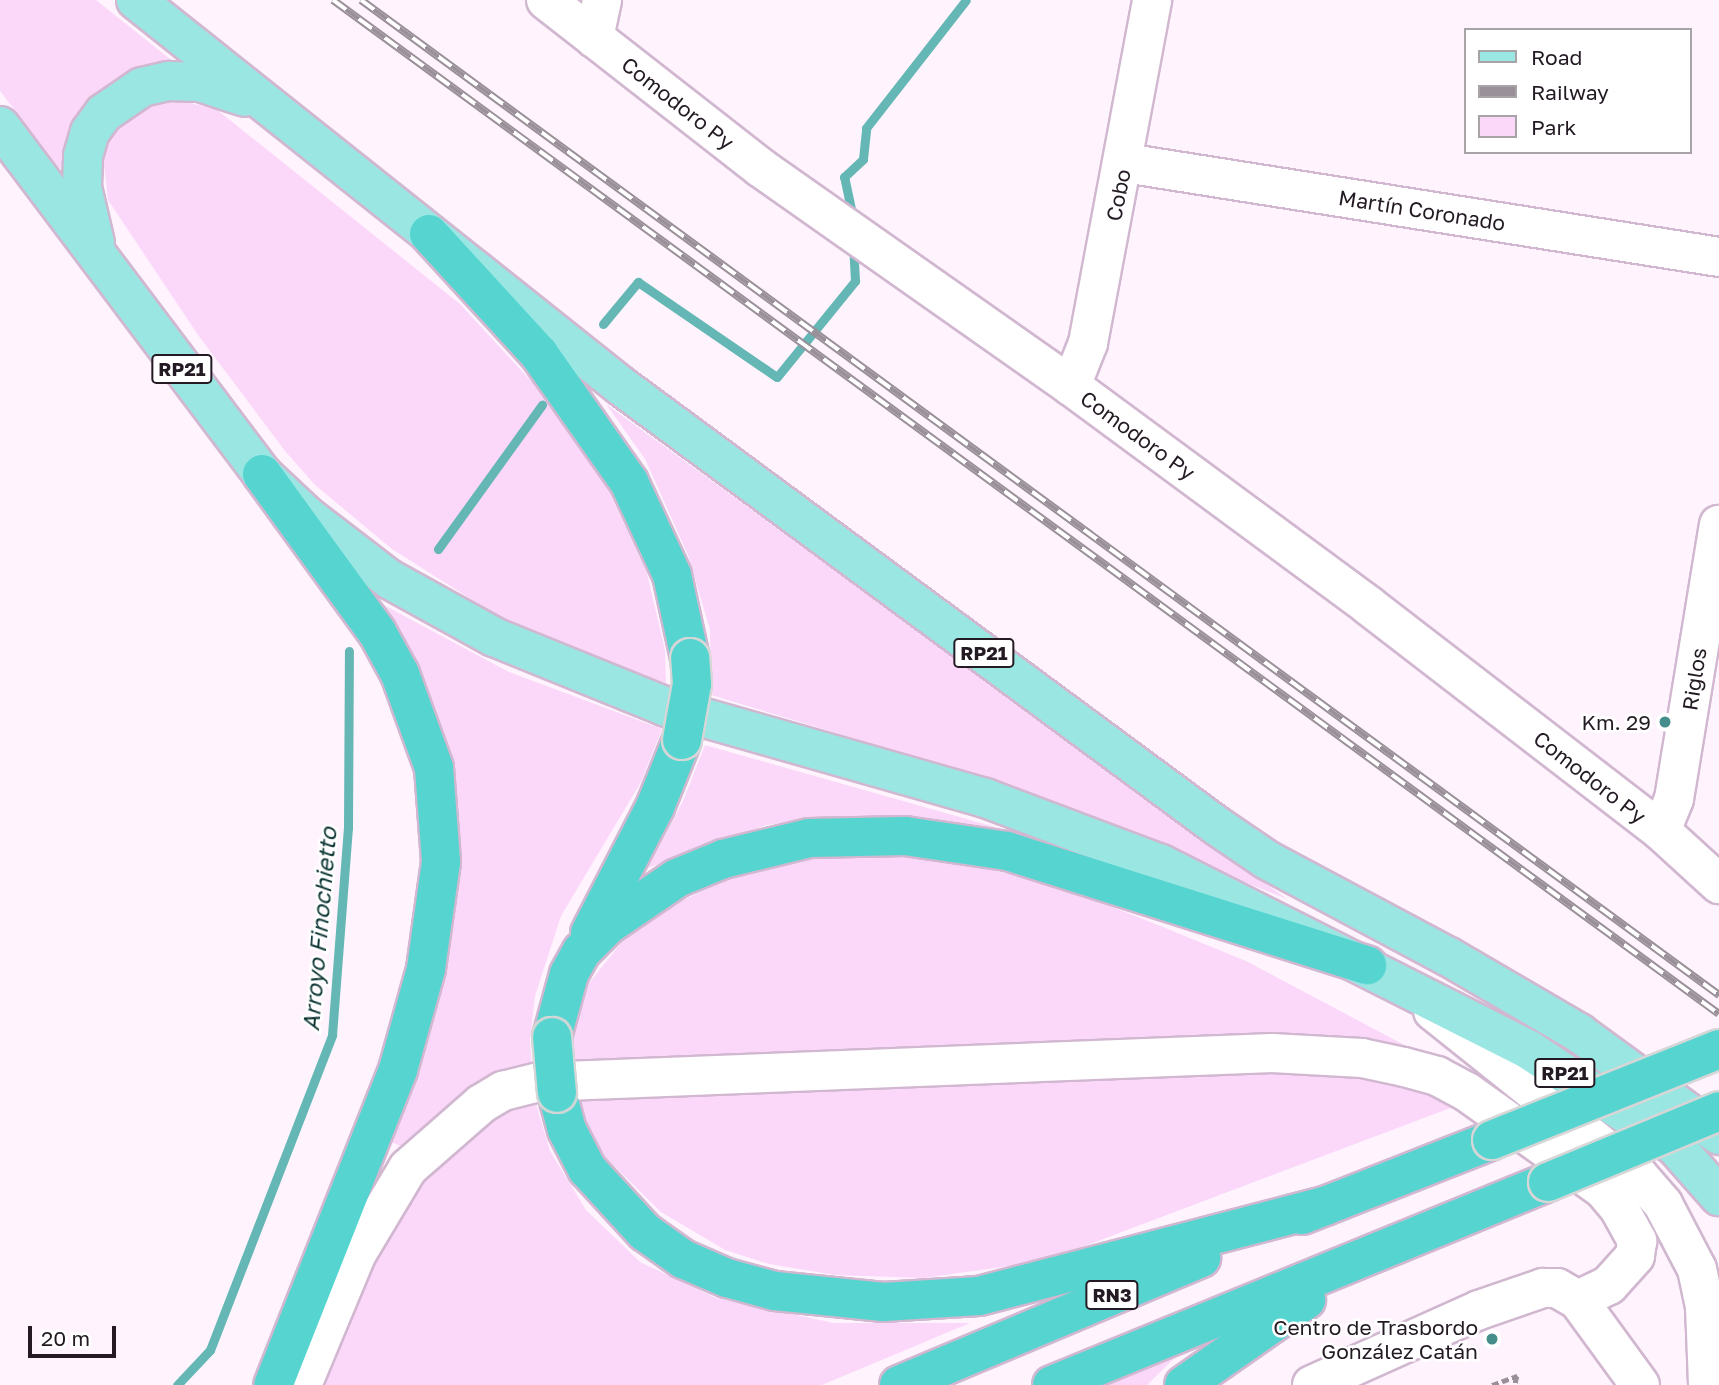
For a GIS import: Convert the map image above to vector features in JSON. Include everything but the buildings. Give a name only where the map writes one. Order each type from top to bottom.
[{"type":"highway","points":[[429,234],[539,354],[629,482],[672,575],[690,658],[692,684],[682,740],[655,807],[582,951],[556,1010],[552,1037],[557,1093],[568,1130],[587,1169],[645,1232],[683,1259],[727,1279],[775,1291],[883,1302],[979,1296],[1325,1206]]},
{"type":"highway","points":[[262,474],[377,632],[400,674],[434,768],[441,862],[426,969],[398,1070],[273,1385]]},
{"type":"highway","points":[[582,951],[643,898],[712,864],[764,847],[858,835],[954,841],[1007,852],[1378,971]]},
{"type":"highway","name":"RN3","points":[[899,1385],[1325,1206],[1719,1049]]},
{"type":"highway","points":[[1052,1385],[1719,1111]]},
{"type":"highway","points":[[1184,1385],[1277,1317],[1410,1238]]},
{"type":"main road","name":"RP21","points":[[136,0],[621,386],[1217,826],[1267,860],[1449,957],[1579,1033],[1719,1135]]},
{"type":"main road","points":[[102,263],[82,187],[83,156],[90,132],[120,98],[169,81],[200,82],[228,89],[284,118]]},
{"type":"main road","name":"RP21","points":[[0,126],[262,474],[307,516],[389,579],[494,637],[666,707],[985,799],[1099,839],[1378,971],[1529,1050],[1675,1146],[1719,1196]]},
{"type":"street","name":"Comodoro Py","points":[[547,0],[761,168],[1071,386],[1661,831],[1719,884]]},
{"type":"street","points":[[594,38],[602,0]]},
{"type":"street","name":"Cobo","points":[[1071,386],[1088,343],[1125,163],[1152,0]]},
{"type":"street","name":"Martín Coronado","points":[[1125,163],[1719,257]]},
{"type":"street","name":"Riglos","points":[[1661,831],[1674,799],[1719,524]]},
{"type":"street","points":[[1378,971],[1637,1174],[1663,1204],[1698,1269],[1705,1306],[1708,1385]]},
{"type":"street","points":[[302,1385],[356,1255],[408,1168],[481,1104],[503,1091],[540,1082],[1272,1054],[1362,1058],[1437,1076],[1467,1092],[1602,1189],[1619,1208],[1637,1241],[1635,1256],[1609,1285],[1578,1300]]},
{"type":"street","points":[[1312,1385],[1526,1291],[1557,1288],[1578,1300],[1640,1385]]},
{"type":"path","points":[[1492,1385],[1517,1376],[1515,1385]]},
{"type":"green space","points":[[0,0],[96,0],[175,63],[122,78],[97,93],[79,114],[60,169],[0,91]]},
{"type":"green space","points":[[177,100],[216,109],[460,304],[568,421],[603,478],[647,573],[665,650],[666,684],[496,615],[392,549],[315,485],[285,451],[198,335],[108,200],[103,156],[110,136],[139,109]]},
{"type":"green space","points":[[606,404],[1287,899],[978,776],[711,695],[710,630],[688,555],[645,459]]},
{"type":"green space","points":[[380,603],[509,672],[662,729],[641,782],[561,916],[535,996],[530,1040],[534,1097],[550,1151],[586,1210],[640,1262],[716,1298],[834,1323],[970,1323],[822,1385],[312,1385],[369,1259],[430,1158],[391,1142],[418,1059],[429,705]]},
{"type":"green space","points":[[705,745],[1048,842],[907,818],[825,818],[766,825],[648,868],[683,801]]},
{"type":"green space","points":[[898,855],[976,866],[1058,886],[1143,919],[1246,961],[1493,1092],[1045,1261],[924,1278],[835,1275],[769,1264],[725,1250],[661,1212],[604,1156],[585,1123],[574,1089],[571,1035],[577,1007],[589,983],[621,943],[657,912],[727,880],[806,858]]},
{"type":"green space","points":[[1198,1335],[1147,1385],[1081,1385]]},
{"type":"waterway","name":"Arroyo Finochietto","points":[[851,209],[844,177],[863,159],[866,128],[966,0]]},
{"type":"waterway","name":"Arroyo Finochietto","points":[[603,324],[638,282],[777,377],[855,281],[853,246]]},
{"type":"waterway","name":"Arroyo Finochietto","points":[[438,549],[542,405]]},
{"type":"waterway","name":"Arroyo Finochietto","points":[[177,1385],[210,1350],[332,1035],[348,828],[349,651]]},
{"type":"railway","points":[[333,0],[1719,1014]]},
{"type":"railway","points":[[361,0],[1719,995]]},
{"type":"place","name":"Km. 29","points":[[1665,722]]},
{"type":"place","name":"Centro de Trasbordo González Catán","points":[[1492,1339]]}]
